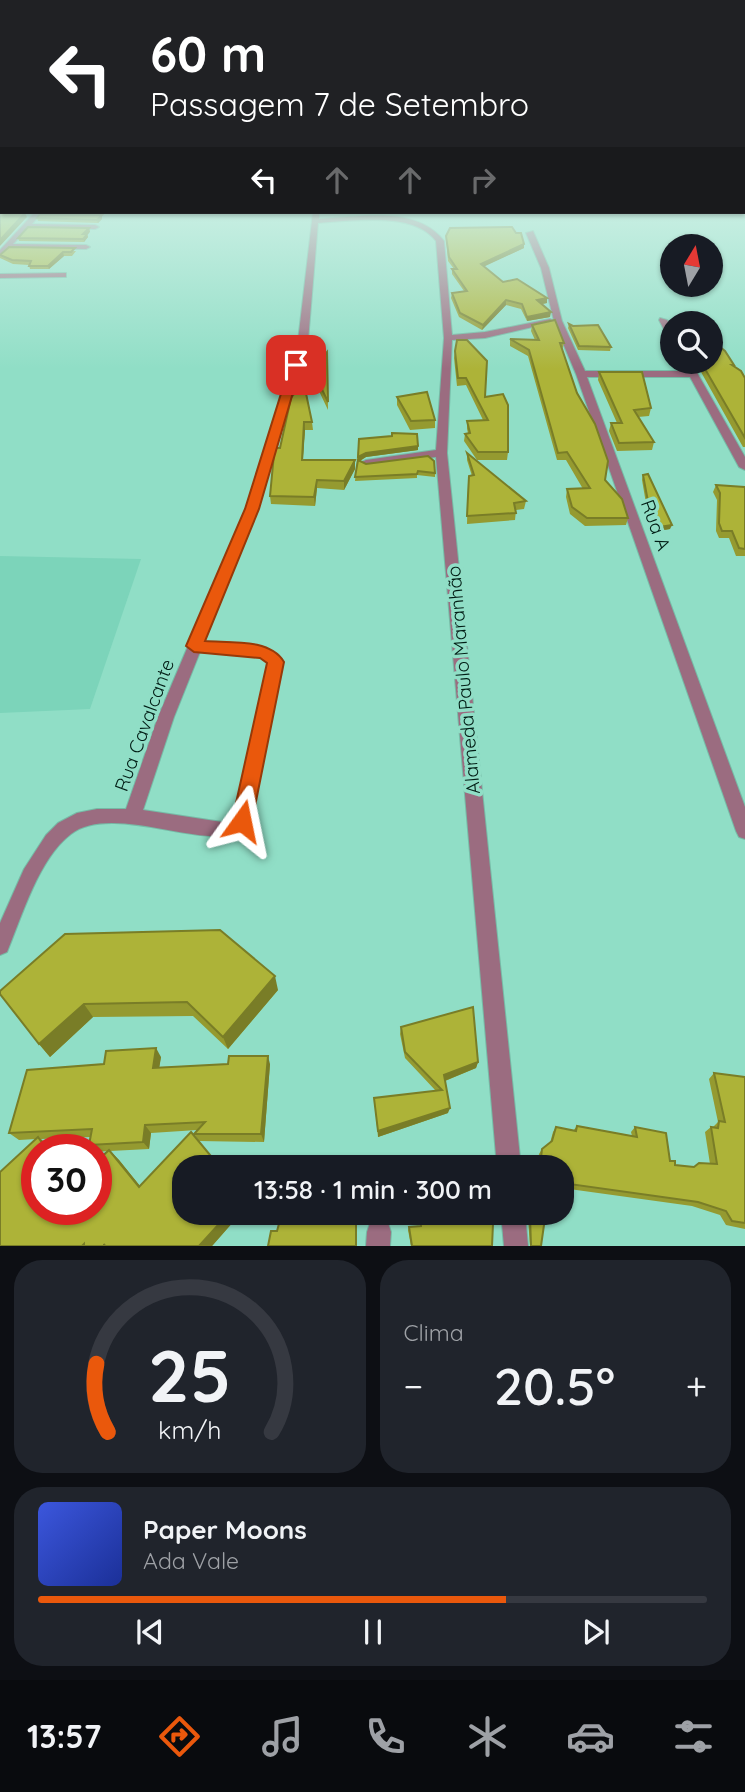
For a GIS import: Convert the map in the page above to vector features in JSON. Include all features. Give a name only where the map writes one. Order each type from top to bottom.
[{"type":"street","name":"Rua Cavalcante","points":[[0,945],[43,853],[57,834],[78,820],[132,816],[166,717],[252,509],[303,341],[312,252]]},
{"type":"street","name":"Alameda Paulo Maranhão","points":[[440,252],[448,338],[441,453],[508,1155]]},
{"type":"street","name":"Rua A","points":[[538,252],[545,268],[558,321],[581,374],[745,831]]},
{"type":"street","points":[[0,276],[63,275]]},
{"type":"street","points":[[448,338],[485,335],[502,329],[558,321]]},
{"type":"street","points":[[581,374],[660,374]]},
{"type":"street","points":[[693,374],[745,467]]},
{"type":"street","points":[[366,463],[441,453]]},
{"type":"street","points":[[132,816],[222,830],[236,828],[242,821],[276,662],[270,655],[261,652],[194,646]]},
{"type":"street","points":[[514,1225],[516,1246]]},
{"type":"shaded area","points":[[0,556],[141,559],[90,709],[0,713]]},
{"type":"building","points":[[3,252],[63,252],[48,266],[29,266],[31,261],[12,260],[0,255]]},
{"type":"building","points":[[448,252],[506,252],[481,264],[503,282],[517,279],[547,298],[537,300],[551,312],[527,317],[522,304],[506,300],[483,325],[460,313],[452,293],[467,291],[452,269],[457,269]]},
{"type":"building","points":[[555,320],[577,393],[595,424],[608,461],[605,480],[622,499],[628,518],[587,518],[572,507],[567,489],[590,488],[567,452],[558,453],[529,350],[510,339],[539,340],[532,325]]},
{"type":"building","points":[[569,324],[598,325],[611,347],[579,346]]},
{"type":"building","points":[[457,340],[467,340],[487,361],[485,397],[503,394],[508,405],[508,452],[478,452],[465,434],[470,433],[467,421],[488,420],[466,378],[458,378],[455,351]]},
{"type":"building","points":[[723,349],[732,365],[741,371],[745,378],[745,438],[708,374],[723,374]]},
{"type":"building","points":[[327,352],[328,402],[319,383],[304,384],[312,422],[304,422],[302,460],[355,460],[344,481],[317,480],[314,497],[270,496],[274,454],[276,448],[280,448],[291,398],[313,370],[310,362],[319,362]]},
{"type":"building","points":[[599,372],[642,372],[651,408],[634,410],[654,442],[619,443],[611,423],[622,423]]},
{"type":"building","points":[[427,392],[435,420],[411,421],[397,397]]},
{"type":"building","points":[[392,433],[417,434],[418,446],[366,453],[358,457],[359,439],[392,436]]},
{"type":"building","points":[[467,453],[526,501],[514,503],[516,513],[467,516],[469,476],[474,475]]},
{"type":"building","points":[[428,456],[434,461],[435,473],[418,471],[417,474],[355,477],[358,460],[366,464]]},
{"type":"building","points":[[648,474],[672,525],[653,528],[643,475]]},
{"type":"building","points":[[716,485],[745,487],[745,549],[739,548],[732,531],[722,531],[719,523],[720,493]]},
{"type":"building","points":[[220,930],[275,976],[223,1037],[187,1002],[84,1004],[39,1044],[0,994],[0,991],[65,934]]},
{"type":"building","points":[[473,1007],[478,1062],[444,1075],[450,1108],[378,1131],[374,1098],[442,1090],[405,1052],[401,1027]]},
{"type":"building","points":[[156,1048],[153,1068],[228,1064],[229,1056],[268,1056],[261,1134],[194,1134],[205,1122],[145,1125],[143,1142],[112,1144],[112,1134],[91,1134],[92,1129],[9,1133],[27,1070],[104,1064],[106,1051]]},
{"type":"building","points":[[714,1073],[745,1077],[745,1223],[732,1221],[726,1211],[698,1202],[574,1185],[574,1155],[541,1155],[542,1149],[552,1141],[556,1127],[576,1131],[577,1126],[637,1137],[635,1127],[666,1133],[670,1161],[675,1161],[675,1165],[694,1167],[699,1163],[717,1164],[711,1127],[718,1128],[719,1121],[725,1122]]},
{"type":"building","points":[[191,1132],[210,1155],[172,1155],[172,1225],[218,1225],[199,1246],[0,1246],[0,1172],[21,1153],[21,1225],[112,1225],[112,1154],[139,1187]]},
{"type":"building","points":[[279,1225],[356,1225],[356,1246],[268,1246],[271,1231],[277,1231]]},
{"type":"building","points":[[493,1225],[492,1246],[412,1246],[409,1227]]},
{"type":"building","points":[[530,1225],[544,1225],[541,1246],[531,1246]]},
{"type":"route","points":[[242,821],[276,662],[270,655],[261,652],[194,646],[252,509],[296,365]]}]
